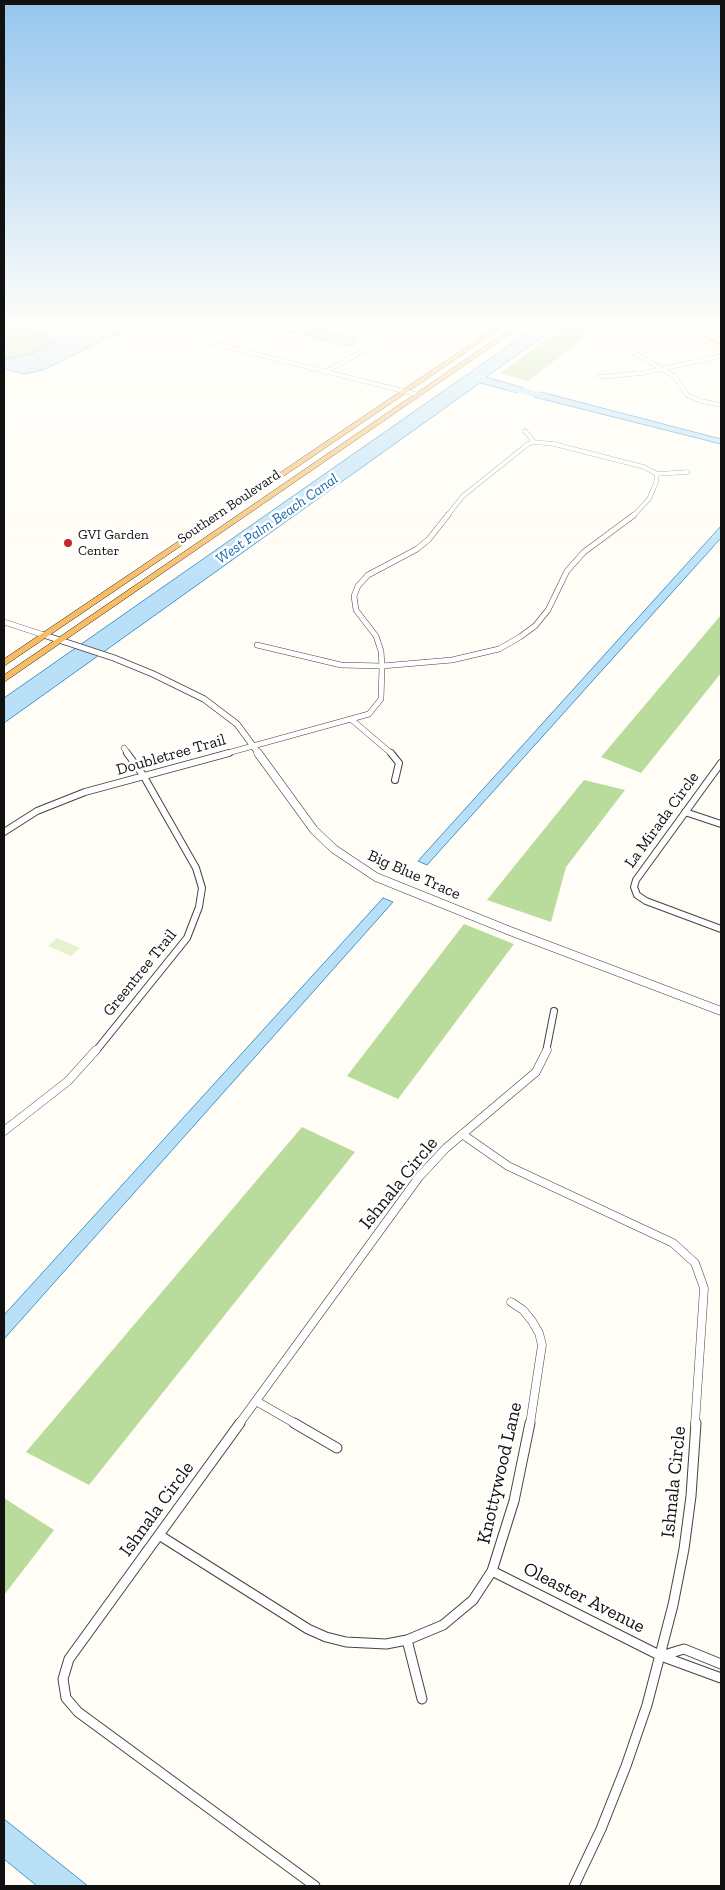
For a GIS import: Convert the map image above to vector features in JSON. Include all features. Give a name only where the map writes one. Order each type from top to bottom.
[{"type":"highway","name":"Southern Boulevard","points":[[4,662],[374,413]]},
{"type":"highway","name":"Southern Boulevard","points":[[4,679],[392,413]]},
{"type":"street","points":[[525,431],[534,442],[554,444],[630,463],[644,467],[657,474],[688,472]]},
{"type":"street","name":"Doubletree Trail","points":[[4,832],[37,811],[85,792],[369,714],[381,699],[381,651],[376,636],[356,610],[354,596],[358,586],[368,575],[415,550],[429,540],[463,496],[504,465],[524,446],[534,442]]},
{"type":"street","points":[[257,645],[341,665],[382,666],[452,660],[499,648],[536,626],[548,610],[567,571],[584,552],[635,514],[649,499],[656,483],[657,474]]},
{"type":"street","points":[[4,622],[44,635]]},
{"type":"street","name":"Big Blue Trace","points":[[44,635],[114,658],[175,684],[204,699],[237,724],[314,830],[334,849],[376,877],[510,931],[721,1011]]},
{"type":"street","points":[[352,720],[390,751],[399,763],[396,780]]},
{"type":"street","name":"Greentree Trail","points":[[4,1131],[38,1106],[68,1080],[98,1048],[187,938],[199,907],[202,888],[196,868],[143,775],[124,748]]},
{"type":"street","name":"La Mirada Circle","points":[[721,763],[636,880],[635,891],[646,901],[721,929]]},
{"type":"street","points":[[685,812],[721,824]]},
{"type":"street","points":[[462,1134],[536,1072],[546,1054],[554,1011]]},
{"type":"street","name":"Ishnala Circle","points":[[315,1886],[78,1712],[66,1698],[63,1679],[69,1659],[419,1177],[462,1134],[508,1166],[673,1243],[690,1258],[701,1276],[704,1295],[691,1496],[684,1549],[661,1656],[626,1766],[574,1886]]},
{"type":"street","name":"Knottywood Lane","points":[[158,1535],[308,1629],[326,1637],[366,1645],[386,1644],[407,1640],[443,1625],[473,1600],[492,1571],[514,1501],[525,1454],[542,1352],[539,1333],[532,1321],[523,1310],[511,1302]]},
{"type":"street","points":[[256,1401],[337,1448]]},
{"type":"street","name":"Oleaster Avenue","points":[[492,1571],[661,1656],[721,1678]]},
{"type":"street","points":[[407,1640],[422,1699]]},
{"type":"street","points":[[661,1656],[684,1650],[721,1664]]},
{"type":"green space","points":[[721,615],[721,673],[641,773],[601,757]]},
{"type":"green space","points":[[584,780],[625,790],[566,867],[551,922],[487,900]]},
{"type":"green space","points":[[464,924],[514,944],[398,1099],[347,1076]]},
{"type":"green space","points":[[57,938],[80,948],[71,956],[48,946]]},
{"type":"green space","points":[[302,1127],[355,1152],[89,1485],[26,1452]]},
{"type":"green space","points":[[4,1498],[54,1530],[4,1595]]},
{"type":"water","name":"West Palm Beach Canal","points":[[412,413],[438,413],[4,723],[4,698]]},
{"type":"water","points":[[598,413],[622,413],[721,439],[721,444]]},
{"type":"water","points":[[721,526],[721,538],[427,865],[418,861]]},
{"type":"water","points":[[383,898],[393,902],[4,1339],[4,1315]]},
{"type":"water","points":[[4,1819],[88,1886],[37,1886],[4,1859]]},
{"type":"place","name":"GVI Garden Center","points":[[68,543]]}]
